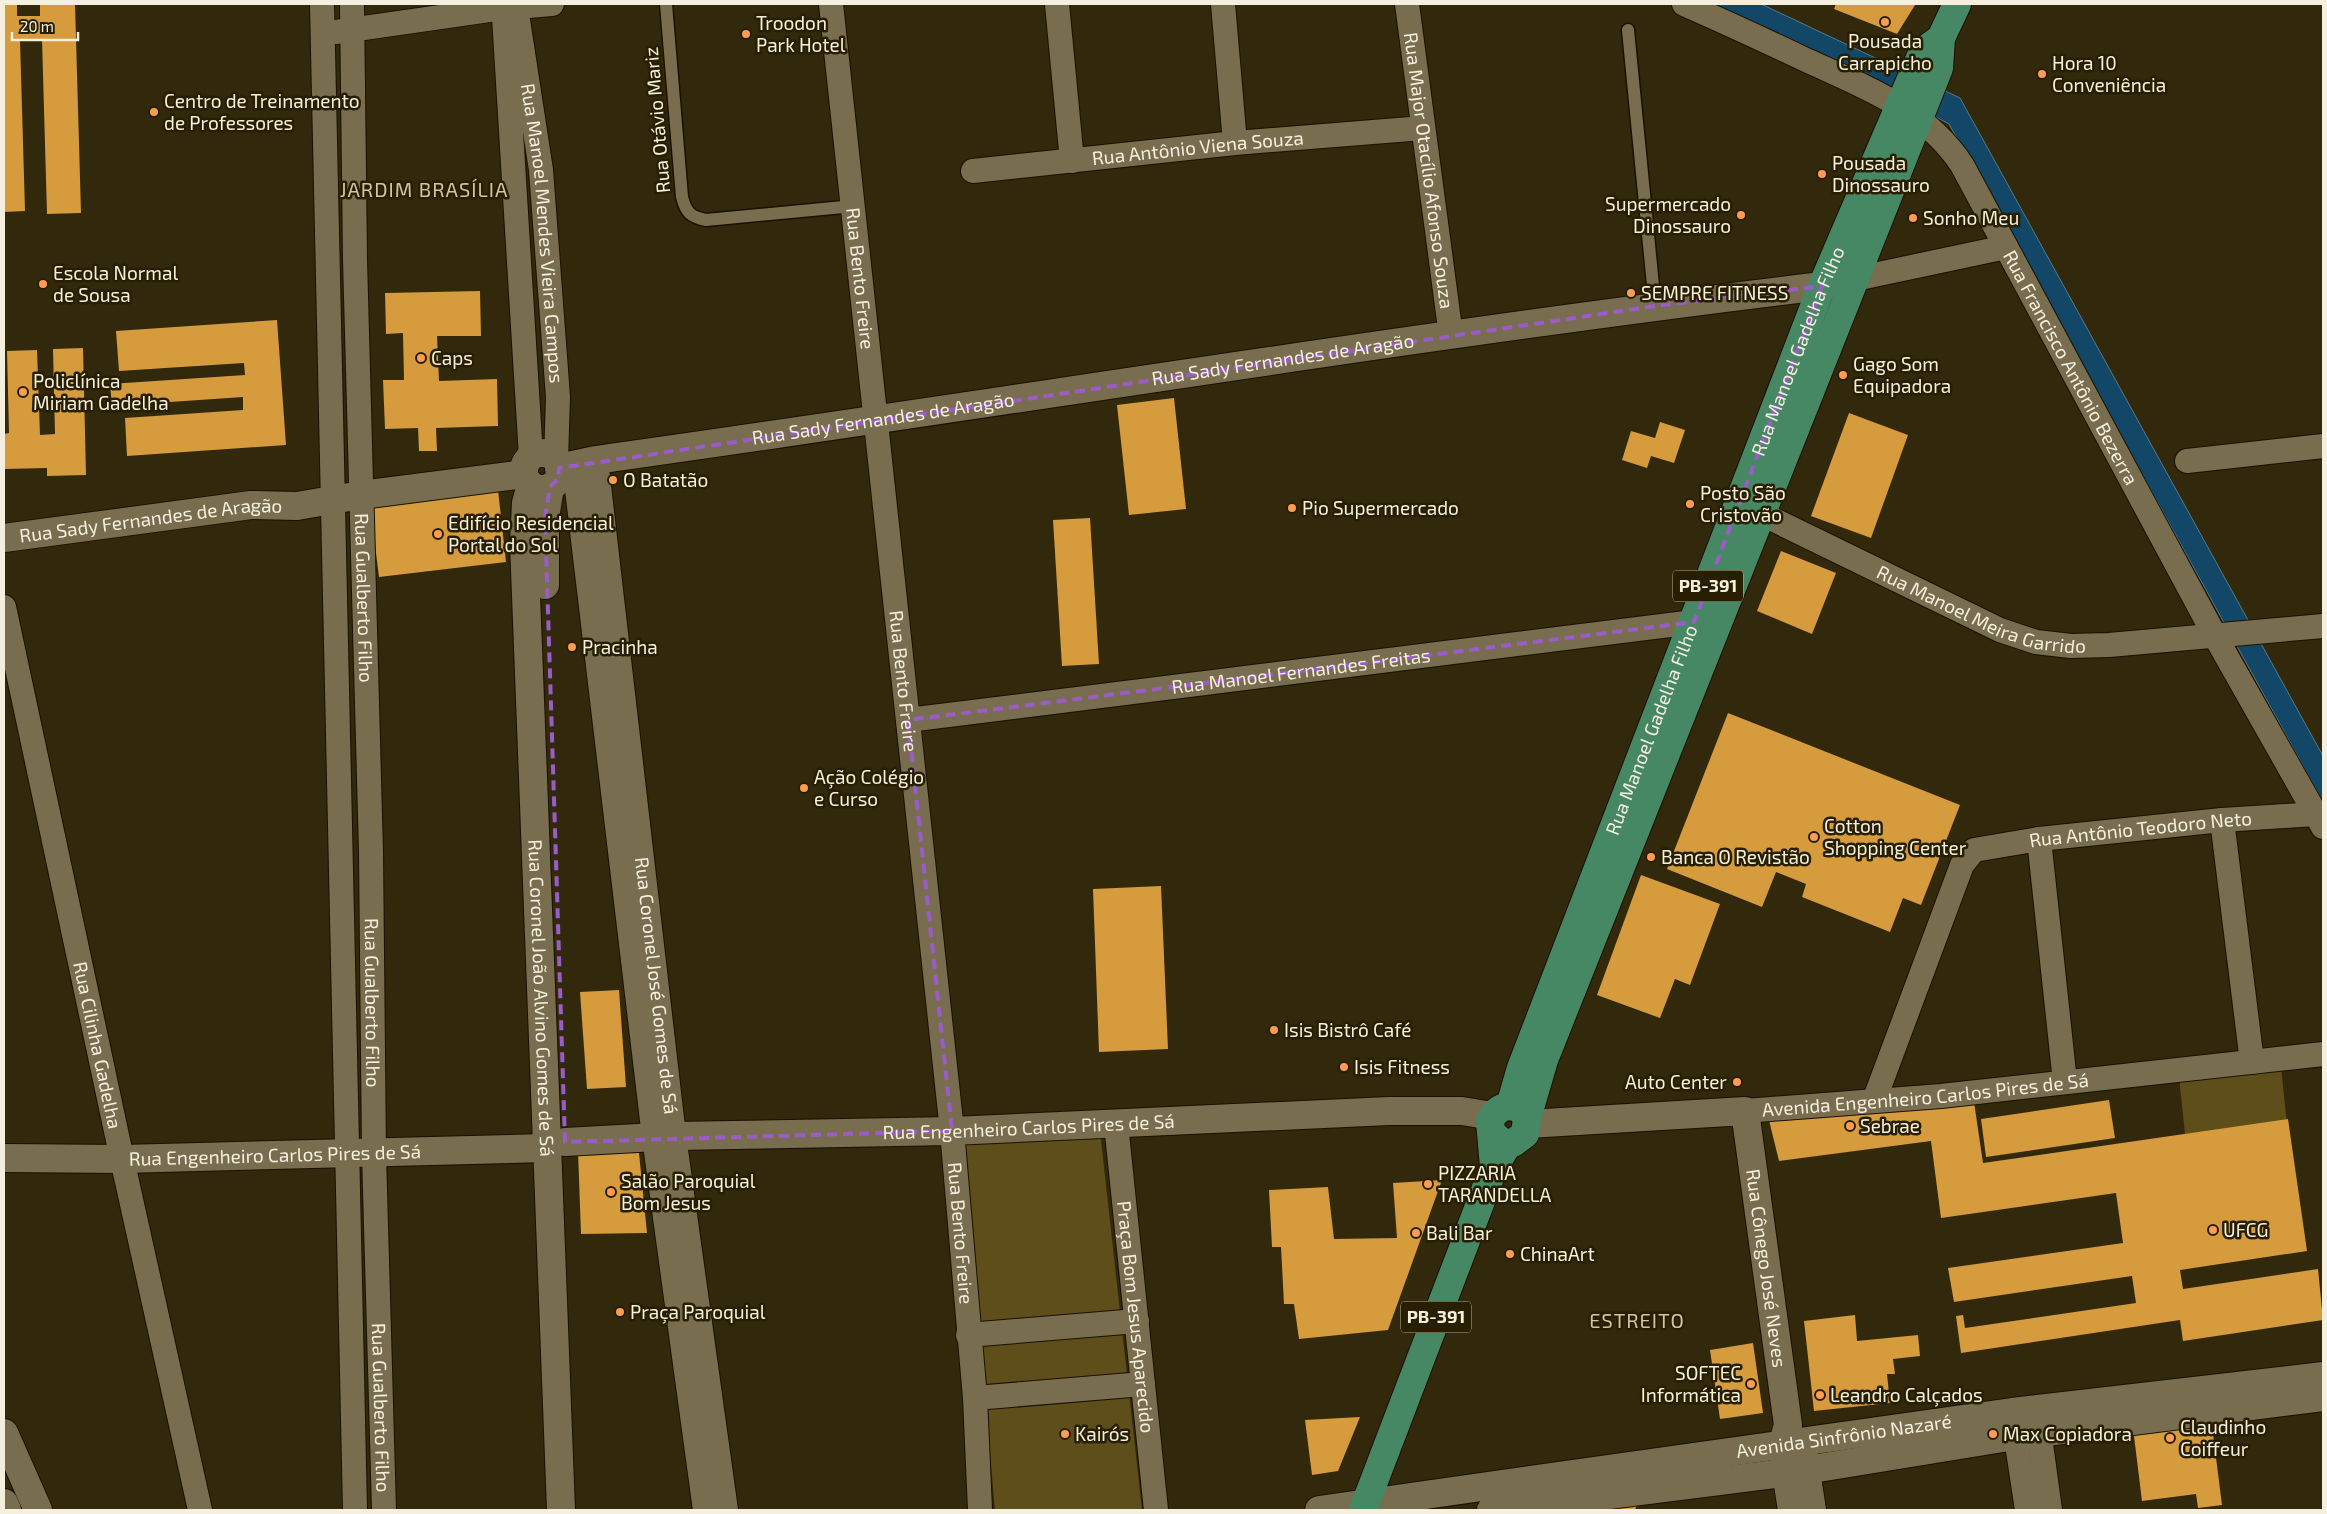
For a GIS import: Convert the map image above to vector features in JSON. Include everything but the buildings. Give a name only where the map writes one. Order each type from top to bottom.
[{"type":"main road","name":"PB-391","points":[[1911,106],[1929,63],[1926,49],[1941,38],[1957,4]]},
{"type":"main road","name":"Rua Manoel Gadelha Filho","points":[[1509,1123],[1544,1060],[1855,279],[1911,106]]},
{"type":"main road","name":"Rua Manoel Gadelha Filho","points":[[1509,1123],[1521,1068],[1822,286],[1911,106]]},
{"type":"main road","name":"PB-391","points":[[1364,1507],[1494,1167],[1509,1123]]},
{"type":"street","name":"Rua Gualberto Filho","points":[[322,4],[355,1510]]},
{"type":"street","name":"Rua Gualberto Filho","points":[[352,4],[353,156],[370,852],[374,1154],[384,1510]]},
{"type":"street","points":[[322,33],[352,32],[508,6],[552,4]]},
{"type":"street","name":"Rua Bento Freire","points":[[832,4],[952,1131],[968,1335],[975,1398],[980,1510]]},
{"type":"street","points":[[1057,4],[1072,161]]},
{"type":"street","points":[[1223,4],[1235,143]]},
{"type":"street","name":"Rua Major Otacílio Afonso Souza","points":[[1407,4],[1451,336]]},
{"type":"street","name":"Rua Francisco Antônio Bezerra","points":[[1684,4],[1884,96],[1911,106],[1948,144],[1962,165],[2221,636],[2319,820]]},
{"type":"street","points":[[508,6],[553,469]]},
{"type":"street","name":"Rua Manoel Mendes Vieira Campos","points":[[508,6],[541,170],[558,397],[553,469]]},
{"type":"street","name":"Rua Antônio Viena Souza","points":[[973,171],[1235,143],[1423,128]]},
{"type":"street","points":[[324,155],[353,156]]},
{"type":"street","name":"Rua Sady Fernandes de Aragão","points":[[4,538],[251,505],[297,506],[361,495],[875,422],[1655,306],[1822,286],[2006,247]]},
{"type":"street","points":[[327,259],[355,259]]},
{"type":"street","points":[[2187,460],[2323,446]]},
{"type":"street","name":"Rua Coronel João Alvino Gomes de Sá","points":[[553,469],[526,503],[524,543],[540,708],[565,1368],[580,1510]]},
{"type":"street","name":"Rua Coronel José Gomes de Sá","points":[[553,469],[726,1510]]},
{"type":"street","name":"Rua Sady Fernandes de Aragão","points":[[4,554],[264,518],[280,514],[297,506]]},
{"type":"street","name":"Rua Manoel Meira Garrido","points":[[1762,514],[2000,630],[2036,642],[2070,646],[2109,644],[2323,626]]},
{"type":"street","name":"Rua Cilinha Gadelha","points":[[4,607],[122,1159],[200,1510]]},
{"type":"street","name":"Rua Manoel Fernandes Freitas","points":[[908,720],[1694,622]]},
{"type":"street","points":[[336,642],[365,642]]},
{"type":"street","points":[[2222,820],[2252,1062]]},
{"type":"street","name":"Rua Antônio Teodoro Neto","points":[[1874,1101],[1962,865],[1969,855],[1979,848],[2039,839],[2222,820],[2319,820]]},
{"type":"street","points":[[2039,839],[2066,1082]]},
{"type":"street","points":[[340,851],[370,852]]},
{"type":"street","name":"Avenida Engenheiro Carlos Pires de Sá","points":[[1509,1123],[1745,1111],[1874,1101],[2323,1054]]},
{"type":"street","name":"Rua Engenheiro Carlos Pires de Sá","points":[[4,1158],[122,1159],[556,1152],[664,1137],[952,1131],[1432,1110],[1462,1111],[1509,1123]]},
{"type":"street","name":"Rua Cônego José Neves","points":[[1745,1111],[1796,1471],[1812,1510]]},
{"type":"street","name":"Praça Bom Jesus Aparecido","points":[[1116,1124],[1156,1510]]},
{"type":"street","name":"Rua Coronel José Gomes de Sá","points":[[664,1137],[705,1510]]},
{"type":"street","points":[[968,1335],[1136,1321]]},
{"type":"street","name":"Rua Coronel João Alvino Gomes de Sá","points":[[561,1510],[565,1368]]},
{"type":"street","name":"Avenida Sinfrônio Nazaré","points":[[1319,1510],[1796,1471],[2026,1423],[2323,1376]]},
{"type":"street","points":[[352,1380],[380,1382]]},
{"type":"street","points":[[975,1398],[1143,1384]]},
{"type":"street","name":"Avenida Sinfrônio Nazaré","points":[[1492,1510],[1542,1491],[1791,1438],[2026,1423],[2323,1397]]},
{"type":"street","points":[[2026,1423],[2026,1510]]},
{"type":"street","points":[[2026,1423],[2050,1510]]},
{"type":"street","points":[[4,1432],[38,1510]]},
{"type":"street","name":"Rua Cônego José Neves","points":[[1792,1510],[1796,1471]]},
{"type":"street","points":[[4,1503],[7,1510]]},
{"type":"lane","name":"Rua Otávio Mariz","points":[[666,4],[682,197],[685,211],[694,218],[706,220],[854,206]]},
{"type":"lane","points":[[1628,30],[1655,306]]},
{"type":"highlighted area","points":[[1822,286],[1694,622],[908,720],[952,1131],[565,1142],[545,518],[550,487],[558,479],[559,468],[1655,306]]},
{"type":"shaded area","points":[[2281,1067],[2287,1124],[2185,1134],[2179,1077]]},
{"type":"shaded area","points":[[1100,1131],[1142,1510],[995,1510],[962,1142]]},
{"type":"water","points":[[1699,4],[1761,4],[1960,98],[2323,756],[2323,802],[1949,124],[1914,105]]},
{"type":"place","name":"Pousada Carrapicho","points":[[1885,22]]},
{"type":"place","name":"Troodon Park Hotel","points":[[746,34]]},
{"type":"place","name":"Hora 10 Conveniência","points":[[2042,74]]},
{"type":"place","name":"Centro de Treinamento de Professores","points":[[154,112]]},
{"type":"place","name":"Pousada Dinossauro","points":[[1822,174]]},
{"type":"place","name":"Supermercado Dinossauro","points":[[1741,215]]},
{"type":"place","name":"Sonho Meu","points":[[1913,218]]},
{"type":"place","name":"Escola Normal de Sousa","points":[[43,284]]},
{"type":"place","name":"SEMPRE FITNESS","points":[[1631,293]]},
{"type":"place","name":"Caps","points":[[421,358]]},
{"type":"place","name":"Gago Som Equipadora","points":[[1843,375]]},
{"type":"place","name":"Policlínica Miriam Gadelha","points":[[23,392]]},
{"type":"place","name":"O Batatão","points":[[613,480]]},
{"type":"place","name":"Posto São Cristovão","points":[[1690,504]]},
{"type":"place","name":"Pio Supermercado","points":[[1292,508]]},
{"type":"place","name":"Edifício Residencial Portal do Sol","points":[[438,534]]},
{"type":"place","name":"Pracinha","points":[[572,647]]},
{"type":"place","name":"Ação Colégio e Curso","points":[[804,788]]},
{"type":"place","name":"Cotton Shopping Center","points":[[1814,837]]},
{"type":"place","name":"Banca O Revistão","points":[[1651,857]]},
{"type":"place","name":"Isis Bistrô Café","points":[[1274,1030]]},
{"type":"place","name":"Isis Fitness","points":[[1344,1067]]},
{"type":"place","name":"Auto Center","points":[[1737,1082]]},
{"type":"place","name":"Sebrae","points":[[1850,1126]]},
{"type":"place","name":"PIZZARIA TARANDELLA","points":[[1428,1184]]},
{"type":"place","name":"Salão Paroquial Bom Jesus","points":[[611,1192]]},
{"type":"place","name":"UFCG","points":[[2213,1230]]},
{"type":"place","name":"Bali Bar","points":[[1416,1233]]},
{"type":"place","name":"ChinaArt","points":[[1510,1254]]},
{"type":"place","name":"Praça Paroquial","points":[[620,1312]]},
{"type":"place","name":"SOFTEC Informática","points":[[1751,1384]]},
{"type":"place","name":"Leandro Calçados","points":[[1820,1395]]},
{"type":"place","name":"Kairós","points":[[1065,1434]]},
{"type":"place","name":"Max Copiadora","points":[[1993,1434]]},
{"type":"place","name":"Claudinho Coiffeur","points":[[2170,1438]]},
{"type":"district","name":"JARDIM BRASÍLIA","points":[[424,190]]},
{"type":"district","name":"ESTREITO","points":[[1637,1321]]}]
